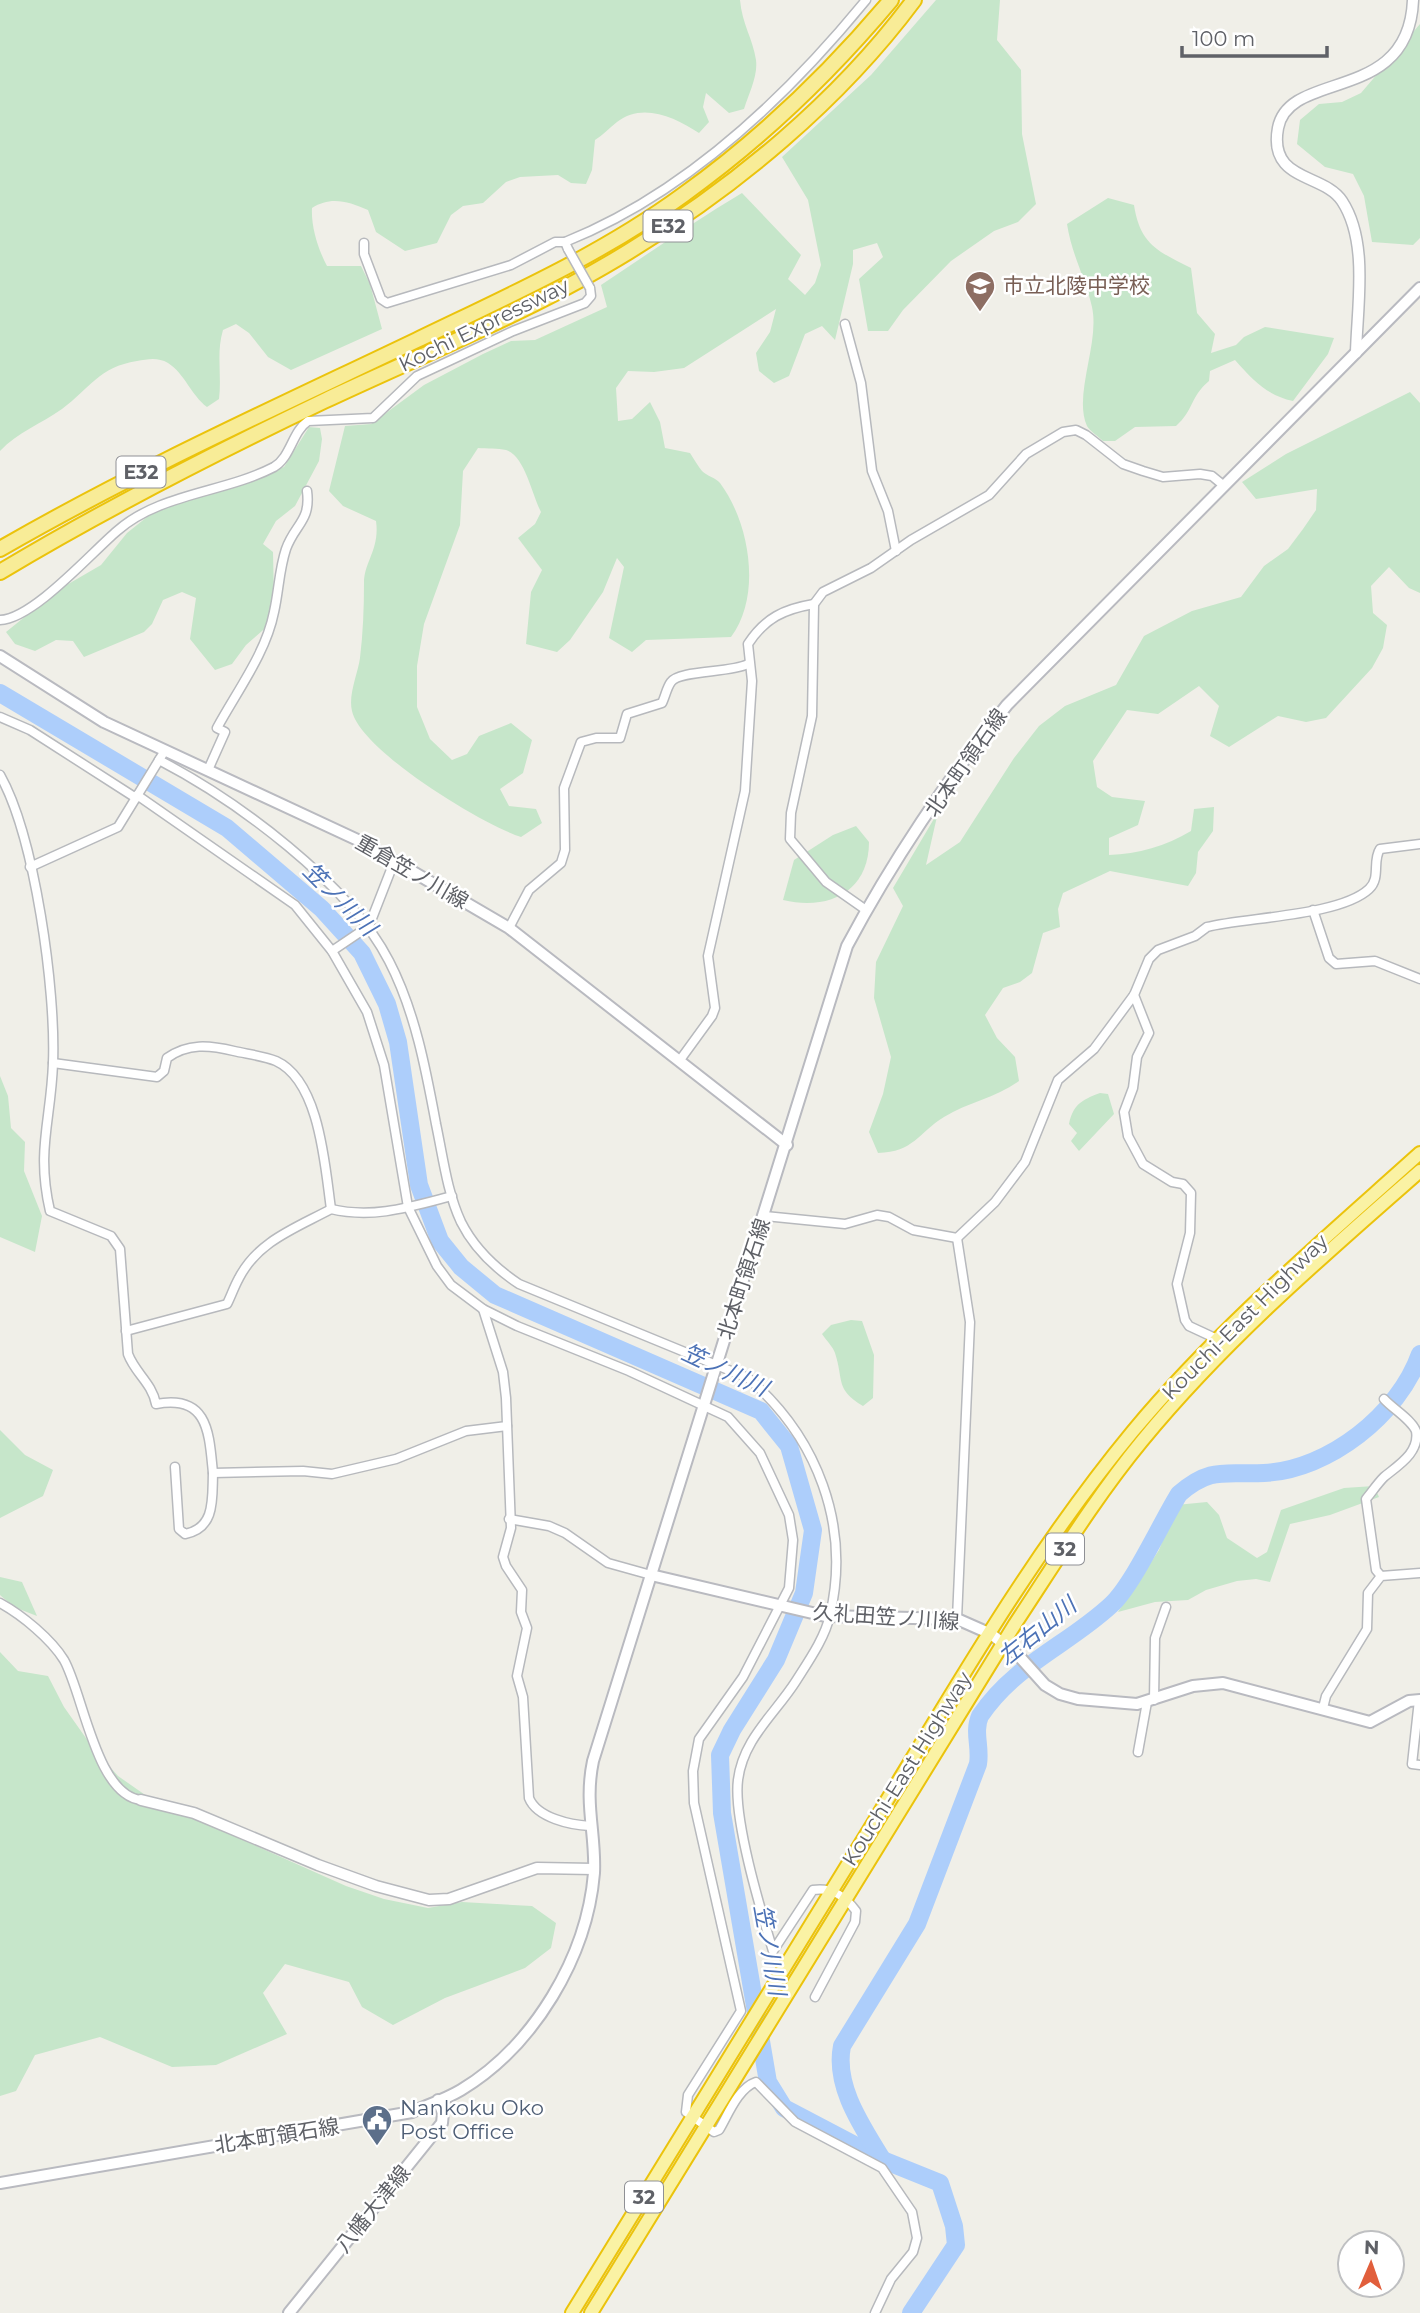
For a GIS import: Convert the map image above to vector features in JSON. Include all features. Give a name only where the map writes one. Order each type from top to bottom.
[{"type":"highway","name":"Kochi Expressway","points":[[0,549],[130,477],[552,274],[681,197],[795,105],[842,57],[891,0]]},
{"type":"highway","name":"Kochi Expressway","points":[[0,572],[141,491],[558,291],[627,253],[692,211],[753,164],[809,115],[861,63],[914,0]]},
{"type":"highway","name":"Kouchi-East Highway","points":[[572,2313],[991,1634],[1071,1511],[1133,1431],[1217,1339],[1420,1153]]},
{"type":"highway","name":"Kouchi-East Highway","points":[[591,2313],[1084,1519],[1142,1441],[1209,1366],[1291,1284],[1420,1171]]},
{"type":"main road","name":"北本町領石線","points":[[0,2183],[412,2112],[480,2076],[505,2053],[547,2006],[573,1955],[585,1923],[594,1869],[589,1782],[593,1761],[847,946],[866,910],[975,744],[1007,705],[1420,288]]},
{"type":"main road","name":"重倉笠ノ川線","points":[[0,656],[160,759],[208,770],[290,806],[509,928],[787,1145]]},
{"type":"main road","name":"久礼田笠ノ川線","points":[[651,1575],[828,1617],[921,1616],[957,1619],[991,1634],[1059,1694],[1077,1699],[1151,1701],[1193,1686],[1223,1683],[1370,1722],[1409,1701],[1420,1700]]},
{"type":"main road","name":"八幡大津線","points":[[289,2313],[442,2123],[443,2113],[438,2100]]},
{"type":"street","points":[[567,246],[618,216],[728,142],[761,115],[866,0]]},
{"type":"street","points":[[1356,353],[1358,263],[1350,218],[1337,193],[1301,177],[1291,169],[1282,158],[1278,131],[1282,114],[1291,103],[1359,79],[1376,70],[1404,37],[1413,0]]},
{"type":"street","points":[[0,620],[23,613],[118,529],[141,514],[173,501],[239,482],[276,466],[308,421],[373,418],[417,376],[513,331],[585,303],[591,296],[590,288],[567,246],[555,242],[511,265],[387,303],[381,299],[365,254],[365,243]]},
{"type":"street","points":[[845,324],[861,383],[872,471],[888,511],[896,551]]},
{"type":"street","points":[[866,910],[826,883],[790,839],[791,813],[812,716],[814,604],[823,592],[871,568],[989,495],[1026,454],[1063,432],[1076,430],[1123,464],[1143,471],[1163,477],[1200,474],[1212,476],[1223,485]]},
{"type":"street","points":[[208,770],[225,732],[217,727],[262,648],[274,612],[279,569],[290,538],[303,523],[307,491]]},
{"type":"street","points":[[680,1060],[715,1008],[708,956],[745,791],[752,681],[748,664],[748,644],[772,617],[786,609],[814,604]]},
{"type":"street","points":[[509,928],[529,890],[561,863],[565,850],[564,788],[580,742],[596,738],[620,738],[627,714],[652,709],[662,703],[671,681],[679,676],[714,674],[748,664]]},
{"type":"street","points":[[0,717],[30,730],[138,795],[295,905],[334,950],[367,1012],[384,1065],[412,1206],[437,1266],[452,1284],[483,1309],[705,1403],[728,1417],[747,1436],[775,1479],[789,1514],[792,1564],[789,1588],[783,1607],[743,1677],[699,1739],[695,1757],[694,1803],[741,2011],[688,2095],[686,2112],[706,2128],[714,2132],[719,2130],[739,2096],[749,2085],[756,2082],[795,2122],[866,2159],[890,2176],[912,2212],[918,2238],[913,2252],[891,2279],[875,2313]]},
{"type":"street","points":[[30,867],[118,827],[160,759],[201,782],[285,844],[367,927],[389,961],[415,1032],[450,1197],[477,1247],[500,1272],[519,1284],[748,1378],[774,1400],[813,1457],[829,1496],[834,1534],[835,1576],[828,1617],[795,1683],[754,1738],[737,1781],[741,1823],[773,1951],[813,1890],[832,1891],[848,1899],[856,1911],[855,1922],[815,1997]]},
{"type":"street","points":[[0,775],[18,814],[48,968],[53,1063],[42,1149],[44,1182],[50,1211],[111,1236],[120,1250],[126,1331],[132,1364],[154,1391],[156,1404],[167,1402],[195,1408],[203,1417],[210,1443],[213,1510],[200,1527],[189,1534],[181,1534],[175,1467]]},
{"type":"street","points":[[957,1238],[995,1202],[1025,1162],[1058,1080],[1094,1049],[1134,995],[1149,959],[1158,950],[1195,936],[1207,927],[1313,911],[1368,890],[1375,882],[1376,856],[1380,849],[1420,844]]},
{"type":"street","points":[[334,950],[367,927],[394,862]]},
{"type":"street","points":[[1313,911],[1329,958],[1336,964],[1375,961],[1420,979]]},
{"type":"street","points":[[1134,995],[1149,1033],[1137,1057],[1125,1124],[1136,1154],[1143,1164],[1172,1182],[1183,1184],[1191,1194],[1191,1233],[1177,1284],[1185,1320],[1189,1326],[1217,1339]]},
{"type":"street","points":[[53,1063],[157,1077],[164,1071],[167,1058],[197,1045],[276,1061],[298,1079],[308,1099],[322,1145],[331,1209]]},
{"type":"street","points":[[126,1331],[227,1304],[239,1278],[254,1256],[271,1240],[331,1209],[365,1214],[386,1213],[450,1197]]},
{"type":"street","points":[[765,1216],[845,1224],[877,1215],[889,1217],[913,1230],[957,1238]]},
{"type":"street","points":[[957,1238],[970,1322],[957,1619]]},
{"type":"street","points":[[483,1309],[503,1372],[510,1538],[503,1557],[522,1590],[521,1612],[527,1628],[517,1676],[523,1696],[529,1798],[532,1805],[544,1813],[572,1825],[590,1826]]},
{"type":"street","points":[[1381,1576],[1376,1570],[1366,1499],[1382,1479],[1410,1459],[1418,1442],[1415,1428],[1387,1403]]},
{"type":"street","points":[[213,1473],[303,1471],[332,1474],[396,1459],[466,1431],[507,1426]]},
{"type":"street","points":[[509,1518],[549,1526],[586,1546],[608,1563],[651,1575]]},
{"type":"street","points":[[1323,1708],[1326,1696],[1367,1629],[1367,1592],[1381,1576],[1420,1573]]},
{"type":"street","points":[[0,1603],[35,1629],[62,1658],[102,1765],[127,1796],[194,1813],[318,1865],[376,1886],[429,1900],[449,1899],[515,1873],[537,1868],[594,1869]]},
{"type":"street","points":[[1138,1752],[1151,1701],[1155,1638],[1166,1607]]},
{"type":"street","points":[[1420,1700],[1412,1764],[1420,1765]]},
{"type":"green space","points":[[0,0],[740,0],[755,52],[756,66],[744,109],[729,113],[706,93],[703,107],[709,122],[699,133],[658,114],[648,112],[627,116],[595,140],[592,170],[586,184],[571,183],[558,175],[520,177],[506,182],[483,203],[463,206],[451,215],[437,243],[405,251],[376,232],[368,210],[339,201],[319,204],[312,208],[313,223],[327,266],[361,266],[370,284],[382,329],[291,370],[268,357],[249,333],[236,324],[223,330],[219,399],[207,407],[168,363],[157,359],[137,361],[104,373],[62,409],[22,433],[0,451]]},
{"type":"green space","points":[[936,0],[1000,0],[997,40],[1021,70],[1022,134],[1036,204],[1018,222],[994,231],[951,261],[903,310],[888,331],[868,331],[859,279],[883,257],[877,243],[853,250],[853,264],[835,340],[822,326],[805,334],[789,376],[774,383],[759,371],[756,353],[770,332],[776,309],[684,368],[654,372],[628,371],[616,388],[618,421],[632,419],[650,402],[660,422],[665,448],[690,453],[702,471],[720,483],[739,518],[745,538],[749,581],[741,620],[731,637],[646,640],[632,652],[609,638],[624,567],[617,558],[603,592],[570,640],[557,652],[526,644],[531,592],[542,570],[518,538],[535,524],[541,512],[523,468],[513,454],[503,449],[478,448],[463,471],[460,525],[424,624],[417,666],[417,707],[430,739],[452,760],[467,754],[479,736],[511,723],[532,740],[523,773],[500,789],[509,806],[536,809],[542,823],[521,837],[480,818],[399,765],[360,727],[352,711],[352,691],[361,649],[365,575],[377,531],[376,521],[343,506],[329,491],[345,426],[371,424],[424,385],[483,354],[511,341],[535,340],[607,307],[601,285],[742,193],[801,255],[788,279],[805,295],[815,283],[821,265],[808,200],[782,157],[871,75]]},
{"type":"green space","points":[[1420,24],[1420,238],[1413,245],[1372,242],[1364,196],[1353,174],[1325,167],[1297,144],[1300,120],[1319,104],[1342,102],[1361,93]]},
{"type":"green space","points":[[1108,198],[1134,205],[1141,229],[1152,245],[1191,268],[1197,313],[1215,334],[1211,353],[1236,345],[1244,337],[1265,327],[1334,338],[1328,354],[1293,401],[1268,391],[1235,360],[1210,371],[1209,381],[1176,426],[1135,427],[1115,441],[1103,441],[1088,428],[1083,399],[1094,321],[1067,224]]},
{"type":"green space","points":[[1410,392],[1420,403],[1420,593],[1409,588],[1389,567],[1371,586],[1373,613],[1387,625],[1383,648],[1372,668],[1326,718],[1306,722],[1278,716],[1229,747],[1210,736],[1219,706],[1199,686],[1158,714],[1127,710],[1093,761],[1097,787],[1112,797],[1145,801],[1138,825],[1109,838],[1109,855],[1141,851],[1172,841],[1191,831],[1194,809],[1214,807],[1213,831],[1198,852],[1196,873],[1188,886],[1110,871],[1063,893],[1058,909],[1060,927],[1043,933],[1032,973],[1020,982],[1003,988],[985,1015],[997,1038],[1015,1057],[1019,1081],[1001,1092],[944,1117],[908,1145],[890,1152],[878,1153],[869,1132],[883,1094],[891,1057],[874,998],[876,962],[903,906],[893,888],[938,812],[926,865],[960,842],[1014,758],[1039,726],[1065,706],[1116,685],[1144,636],[1192,611],[1241,597],[1264,566],[1288,549],[1316,510],[1317,489],[1256,499],[1242,482],[1286,454]]},
{"type":"green space","points":[[309,427],[320,428],[322,439],[319,461],[295,506],[276,521],[263,544],[273,552],[274,599],[270,624],[246,645],[232,664],[215,670],[190,639],[196,598],[182,592],[163,600],[152,624],[144,632],[84,657],[73,641],[56,640],[35,651],[15,644],[6,632],[58,590],[101,565],[127,533],[147,517],[171,503],[284,467]]},
{"type":"green space","points":[[856,826],[869,842],[862,874],[854,885],[830,900],[800,903],[783,900],[794,860],[833,835]]},
{"type":"green space","points":[[0,1076],[8,1096],[11,1128],[25,1142],[24,1171],[42,1216],[35,1252],[0,1237]]},
{"type":"green space","points":[[1100,1093],[1108,1094],[1114,1114],[1079,1151],[1071,1141],[1077,1133],[1069,1124],[1073,1112],[1079,1104]]},
{"type":"green space","points":[[851,1320],[862,1321],[874,1355],[873,1398],[863,1406],[844,1389],[835,1353],[822,1334],[831,1325]]},
{"type":"green space","points":[[0,1430],[25,1455],[53,1470],[43,1496],[0,1518]]},
{"type":"green space","points":[[1374,1486],[1379,1497],[1330,1515],[1290,1524],[1270,1582],[1256,1579],[1237,1581],[1206,1590],[1188,1600],[1155,1602],[1118,1612],[1159,1550],[1176,1505],[1207,1502],[1219,1515],[1227,1538],[1257,1558],[1267,1552],[1281,1510],[1344,1488]]},
{"type":"green space","points":[[0,1577],[22,1582],[37,1616],[14,1607],[0,1595]]},
{"type":"green space","points":[[0,1652],[18,1671],[48,1676],[64,1707],[93,1748],[118,1776],[151,1799],[346,1886],[384,1899],[428,1908],[462,1902],[532,1906],[556,1923],[551,1948],[525,1968],[445,1998],[393,2025],[362,2007],[349,1982],[285,1964],[263,1993],[287,2034],[216,2065],[172,2067],[100,2037],[35,2055],[16,2091],[0,2096]]},
{"type":"waterway","name":"笠ノ川川","points":[[0,693],[227,828],[322,909],[362,953],[387,1004],[398,1042],[419,1185],[440,1241],[461,1267],[495,1295],[761,1411],[789,1446],[813,1530],[804,1593],[776,1660],[732,1730],[720,1755],[722,1813],[768,2082],[784,2108],[883,2160],[940,2183],[954,2226],[956,2245],[911,2313]]},
{"type":"waterway","name":"左右山川","points":[[882,2159],[858,2119],[846,2091],[842,2076],[842,2046],[917,1924],[978,1764],[977,1728],[980,1716],[1009,1682],[1094,1619],[1120,1596],[1179,1494],[1200,1479],[1210,1476],[1289,1469],[1313,1462],[1336,1450],[1379,1417],[1410,1376],[1420,1354]]},
{"type":"place","name":"市立北陵中学校","points":[[980,313]]},
{"type":"place","name":"Nankoku Oko Post Office","points":[[377,2147]]}]
